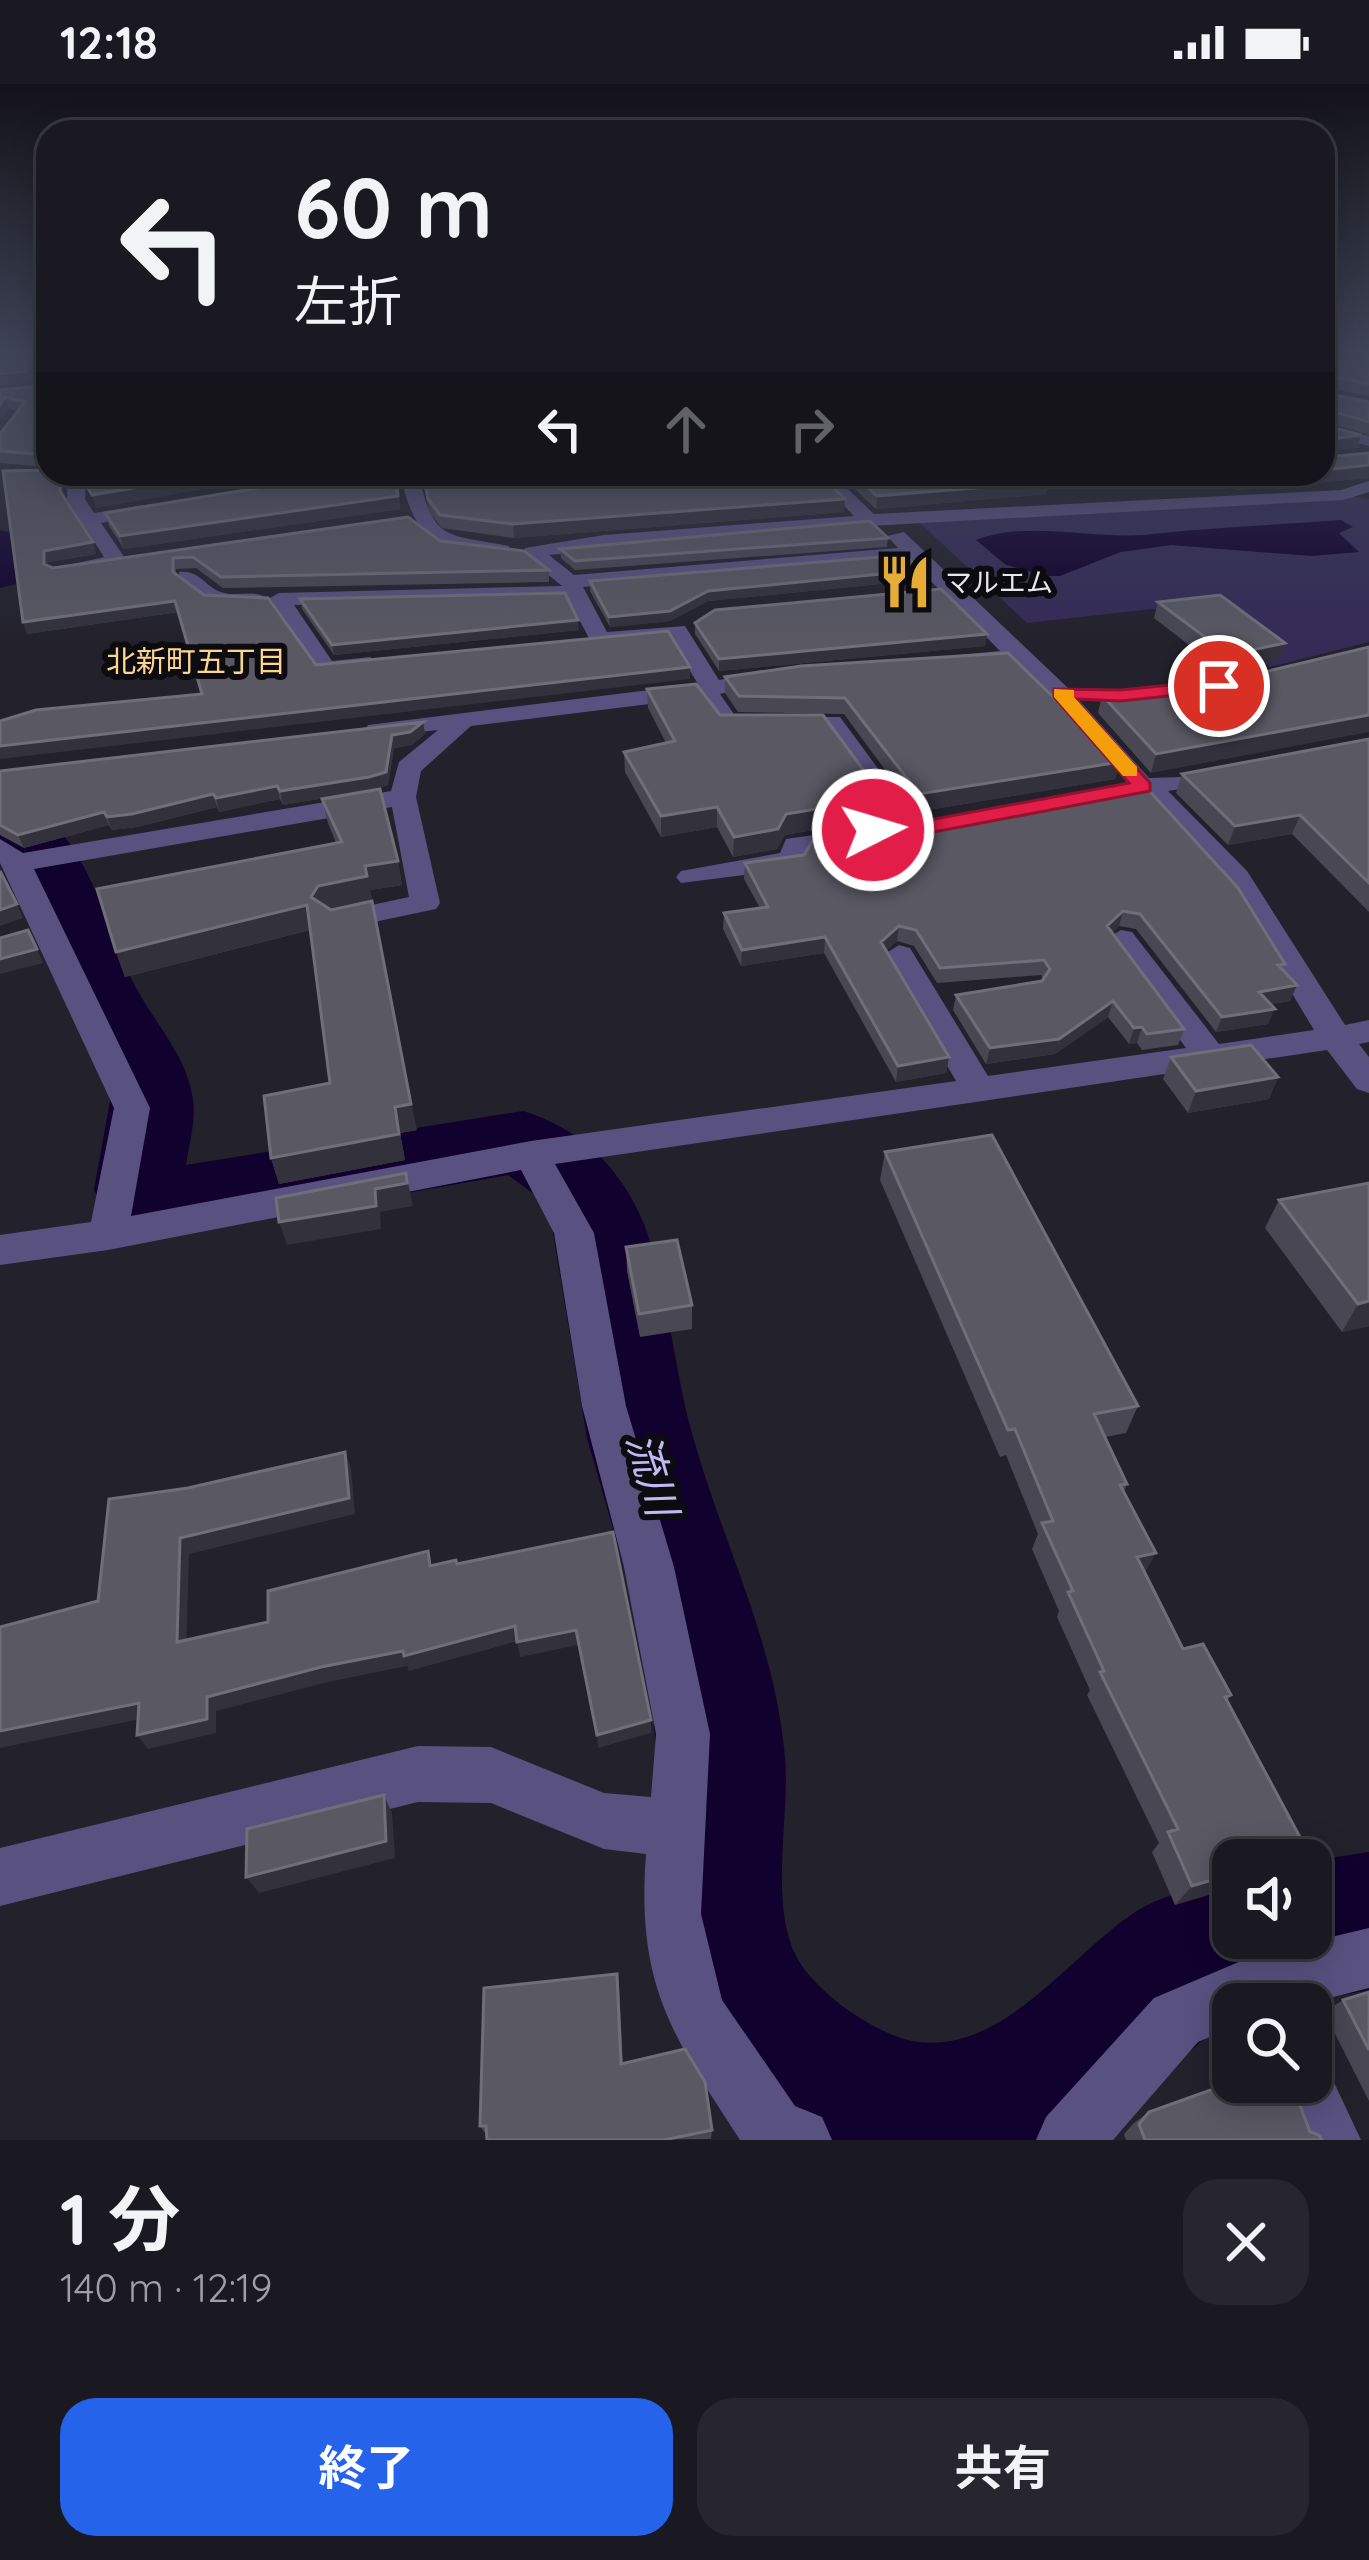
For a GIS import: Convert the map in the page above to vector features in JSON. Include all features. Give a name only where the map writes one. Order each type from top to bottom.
[{"type":"street","points":[[1346,458],[1369,456]]},
{"type":"street","points":[[77,486],[76,499],[117,561]]},
{"type":"street","points":[[416,486],[416,517],[435,538],[478,549],[532,552],[604,541],[869,520],[1343,495],[1365,489]]},
{"type":"street","points":[[834,486],[869,520],[891,530],[1060,693],[1237,877],[1352,1034],[1369,1081]]},
{"type":"street","points":[[91,519],[184,506]]},
{"type":"street","points":[[392,520],[416,517]]},
{"type":"street","points":[[532,552],[573,587],[589,640],[677,631],[701,616]]},
{"type":"street","points":[[186,576],[217,599],[279,599],[573,587],[914,553]]},
{"type":"street","points":[[58,569],[140,557]]},
{"type":"street","points":[[909,593],[951,589]]},
{"type":"street","points":[[279,599],[326,668],[394,661]]},
{"type":"street","points":[[677,631],[729,725],[830,722],[909,830]]},
{"type":"street","points":[[930,662],[1018,657]]},
{"type":"street","points":[[348,733],[464,721],[799,671]]},
{"type":"street","points":[[1060,693],[1101,695]]},
{"type":"street","points":[[336,921],[425,903],[403,797],[408,768],[464,721]]},
{"type":"street","points":[[1104,794],[1195,778]]},
{"type":"street","points":[[108,1235],[132,1108],[115,1062],[34,930],[19,854],[403,797]]},
{"type":"street","points":[[692,877],[792,860],[796,844],[954,821]]},
{"type":"street","points":[[1121,939],[1210,1056]]},
{"type":"street","points":[[898,955],[980,1090]]},
{"type":"street","points":[[926,1000],[966,994]]},
{"type":"street","points":[[0,1250],[108,1235],[542,1153],[1352,1034]]},
{"type":"street","points":[[542,1153],[574,1233],[604,1406],[649,1567],[683,1734],[671,1914],[694,2014],[780,2137]]},
{"type":"street","points":[[0,1876],[418,1774],[491,1775],[604,1821],[674,1828]]},
{"type":"street","points":[[1295,1983],[1369,1958]]},
{"type":"street","points":[[1069,2140],[1176,2020],[1212,2009]]},
{"type":"street","points":[[1310,2103],[1328,2140]]},
{"type":"shaded area","points":[[1369,499],[1369,642],[1270,667],[1187,605],[1027,623],[920,523]]},
{"type":"shaded area","points":[[1341,520],[1353,527],[1339,533],[1359,552],[1312,556],[1171,545],[1121,552],[1060,576],[1006,565],[976,540],[1018,531],[1132,535]]},
{"type":"building","points":[[1369,453],[1369,465],[1335,469],[1335,456]]},
{"type":"building","points":[[36,470],[36,486],[60,486],[93,542],[44,551],[44,564],[53,568],[408,517],[440,541],[524,551],[549,570],[221,577],[193,557],[173,558],[173,572],[204,595],[268,598],[316,665],[668,631],[690,667],[0,746],[0,721],[36,710],[202,694],[175,601],[23,622],[3,471]]},
{"type":"building","points":[[87,486],[144,486],[92,495]]},
{"type":"building","points":[[270,486],[397,486],[398,496],[120,536],[105,513]]},
{"type":"building","points":[[425,486],[832,486],[845,499],[513,524],[440,515]]},
{"type":"building","points":[[866,486],[999,486],[877,496]]},
{"type":"building","points":[[870,521],[888,538],[575,561],[560,549]]},
{"type":"building","points":[[905,555],[921,570],[708,591],[670,611],[609,617],[590,581]]},
{"type":"building","points":[[941,589],[987,634],[719,659],[695,623],[715,610]]},
{"type":"building","points":[[565,593],[578,620],[332,645],[300,599]]},
{"type":"building","points":[[1220,595],[1285,643],[1229,655],[1158,602]]},
{"type":"building","points":[[1369,647],[1369,715],[1156,754],[1102,695],[1256,674]]},
{"type":"building","points":[[1008,653],[1120,762],[919,794],[845,698],[739,696],[725,677],[801,666]]},
{"type":"building","points":[[696,684],[720,715],[823,715],[884,798],[786,814],[778,829],[734,837],[717,807],[661,816],[624,752],[675,741],[647,689]]},
{"type":"building","points":[[423,722],[410,732],[392,735],[386,772],[369,777],[216,798],[213,794],[132,814],[107,817],[104,812],[18,835],[0,825],[0,771]]},
{"type":"building","points":[[1369,739],[1369,883],[1300,815],[1235,826],[1182,774]]},
{"type":"building","points":[[1144,785],[1238,888],[1285,964],[1278,965],[1297,985],[1259,992],[1275,1009],[1222,1017],[1140,914],[1123,911],[1107,926],[1184,1029],[1147,1034],[1142,1027],[1134,1028],[1113,1001],[1059,1039],[990,1048],[956,995],[1042,981],[1050,969],[1044,960],[940,968],[916,930],[899,926],[881,942],[949,1057],[898,1066],[825,937],[742,950],[724,913],[768,907],[745,863],[804,855],[813,840]]},
{"type":"building","points":[[380,789],[398,861],[365,866],[367,876],[318,886],[311,897],[331,910],[372,901],[411,1104],[395,1107],[399,1134],[271,1158],[264,1096],[330,1083],[307,905],[116,952],[97,889],[342,842],[322,799]]},
{"type":"building","points":[[0,871],[17,904],[0,910]]},
{"type":"building","points":[[28,930],[37,949],[0,959],[0,938]]},
{"type":"building","points":[[1251,1045],[1278,1077],[1196,1091],[1171,1057]]},
{"type":"building","points":[[992,1135],[1138,1406],[1094,1414],[1127,1484],[1120,1485],[1156,1553],[1137,1557],[1183,1649],[1203,1644],[1231,1695],[1225,1697],[1301,1839],[1212,1839],[1212,1880],[1192,1886],[1168,1832],[1178,1829],[1100,1672],[1104,1671],[1068,1592],[1073,1591],[1042,1523],[1053,1521],[1015,1429],[1008,1430],[885,1152]]},
{"type":"building","points":[[406,1173],[407,1183],[375,1189],[376,1206],[279,1222],[276,1198]]},
{"type":"building","points":[[1369,1183],[1369,1301],[1358,1304],[1279,1200]]},
{"type":"building","points":[[677,1240],[692,1305],[639,1314],[626,1247]]},
{"type":"building","points":[[345,1452],[349,1498],[180,1538],[177,1642],[268,1622],[268,1591],[428,1551],[430,1566],[456,1560],[457,1564],[613,1532],[651,1720],[597,1735],[576,1630],[517,1642],[515,1626],[404,1656],[403,1651],[321,1667],[207,1697],[207,1719],[137,1735],[139,1703],[0,1731],[0,1627],[98,1601],[109,1499],[188,1488]]},
{"type":"building","points":[[384,1795],[386,1841],[246,1877],[247,1829]]},
{"type":"building","points":[[617,1974],[621,2064],[685,2049],[705,2082],[712,2130],[664,2140],[487,2140],[486,2126],[480,2126],[484,1988]]},
{"type":"building","points":[[1369,1992],[1369,2050],[1343,2000]]},
{"type":"building","points":[[1212,2090],[1212,2103],[1299,2103],[1310,2132],[1322,2140],[1145,2140],[1139,2124],[1149,2112]]},
{"type":"waterway","name":"流川","points":[[0,544],[19,549],[0,574]]},
{"type":"waterway","name":"流川","points":[[0,813],[54,869],[99,990],[140,1058],[152,1101],[139,1190],[165,1202],[523,1142],[565,1171],[598,1225],[640,1438],[708,1650],[721,1760],[715,1888],[726,1976],[765,2041],[864,2102],[921,2119],[1021,2100],[1184,1962],[1212,1955]]},
{"type":"waterway","name":"流川","points":[[1332,1927],[1369,1921]]},
{"type":"slow traffic","points":[[1068,694],[1060,693],[1130,771]]},
{"type":"place","name":"マルエム","points":[[905,582]]},
{"type":"district","name":"北新町五丁目","points":[[196,661]]},
{"type":"route","points":[[873,830],[897,832],[1143,787],[1060,693],[1121,696],[1219,686]]}]
